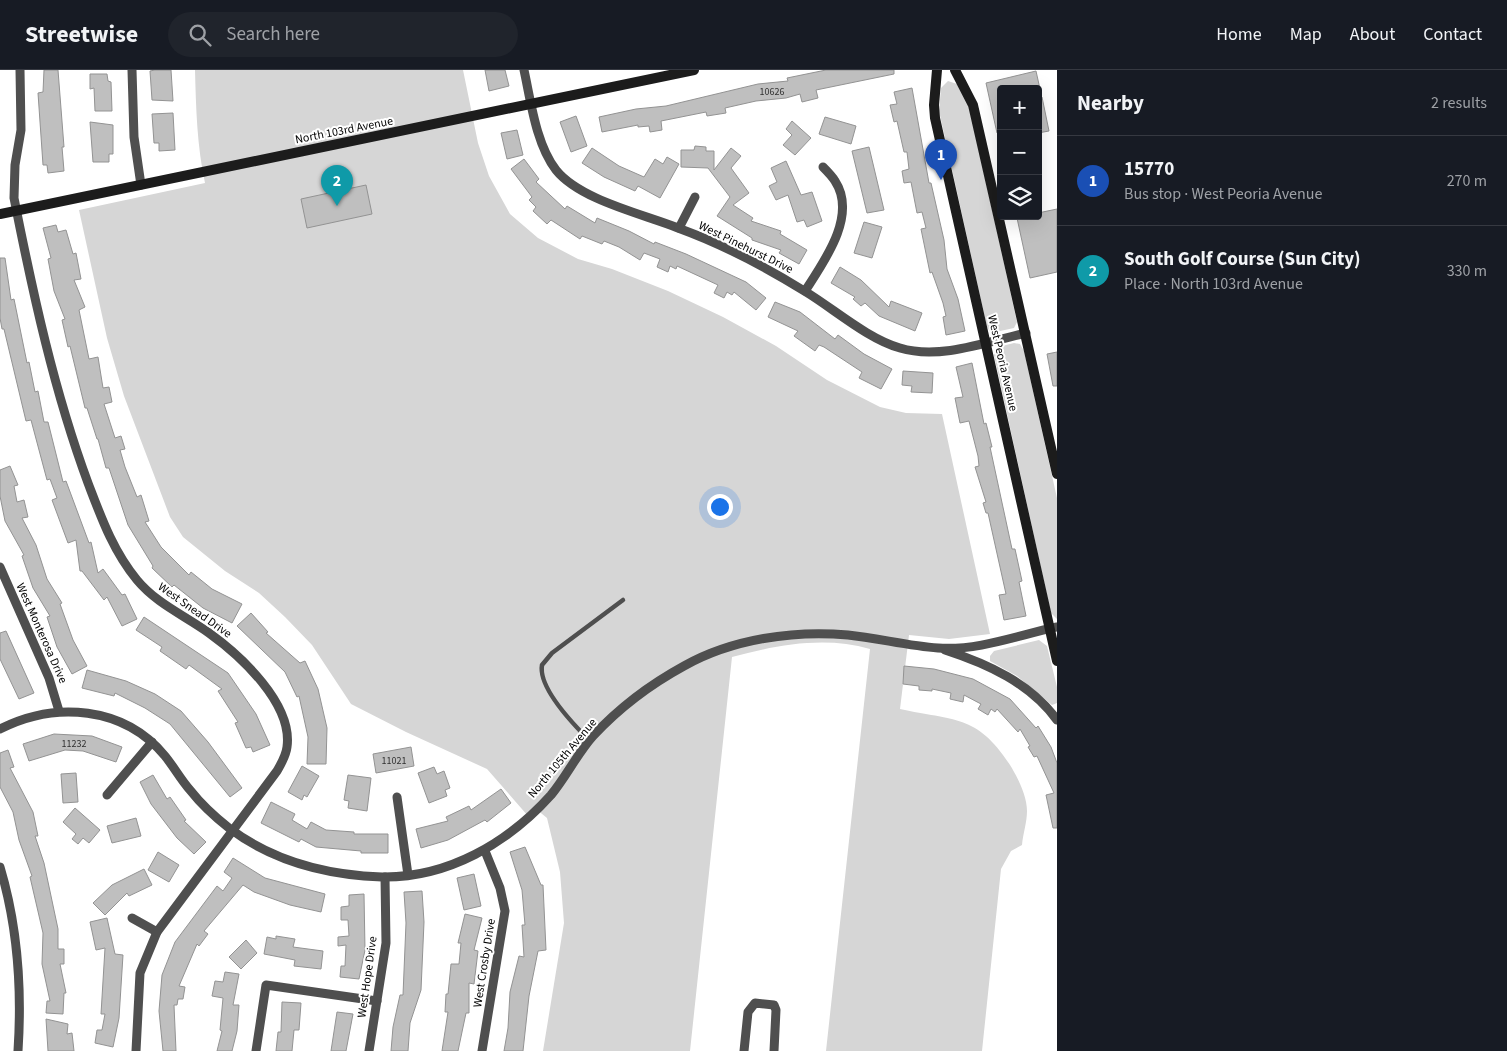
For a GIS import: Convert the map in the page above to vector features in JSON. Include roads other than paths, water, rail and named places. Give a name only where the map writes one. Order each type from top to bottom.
[{"type":"street","name":"West Snead Drive","points":[[20,70],[21,130],[13,180],[16,211],[58,392],[80,461],[110,541],[136,580],[151,596],[208,632],[246,666],[275,700],[285,723],[287,748],[283,760],[157,932],[140,973],[136,1051]]},
{"type":"street","points":[[132,70],[134,137],[141,185]]},
{"type":"street","name":"West Pinehurst Drive","points":[[524,70],[545,153],[558,172],[591,196],[679,228],[734,252],[805,291],[871,334],[899,348],[926,352],[1026,334]]},
{"type":"street","name":"North 103rd Avenue","points":[[0,214],[532,104],[649,74],[694,70]]},
{"type":"street","name":"West Peoria Avenue","points":[[937,70],[934,110],[1053,628],[1057,661]]},
{"type":"street","points":[[955,70],[973,105],[1057,474]]},
{"type":"street","points":[[805,291],[832,248],[840,226],[842,205],[836,183],[823,167]]},
{"type":"street","points":[[679,228],[695,197]]},
{"type":"street","name":"West Monterosa Drive","points":[[0,567],[49,678],[59,711]]},
{"type":"street","name":"North 105th Avenue","points":[[940,648],[988,643],[1053,628]]},
{"type":"street","name":"North 105th Avenue","points":[[0,729],[24,718],[59,711],[84,712],[116,720],[152,742],[165,755],[190,790],[232,830],[280,858],[332,874],[385,877],[408,875],[451,865],[485,851],[517,827],[550,795],[590,741],[614,716],[657,683],[686,665],[742,644],[791,635],[828,634],[940,648],[977,660],[1016,682],[1039,700],[1057,720]]},
{"type":"street","points":[[107,795],[152,742]]},
{"type":"street","points":[[397,797],[408,875]]},
{"type":"street","name":"West Crosby Drive","points":[[482,1051],[505,911],[500,888],[485,851]]},
{"type":"street","points":[[1,873],[17,952],[20,986],[18,1051]]},
{"type":"street","name":"West Hope Drive","points":[[369,1051],[386,943],[385,877]]},
{"type":"street","points":[[132,918],[157,932]]},
{"type":"street","points":[[256,1051],[266,985],[377,1001]]},
{"type":"street","points":[[744,1051],[748,1012],[755,1003],[764,1003],[774,1005],[776,1010],[774,1051]]},
{"type":"lane","points":[[590,741],[552,695],[543,680],[542,665],[552,653],[623,600]]},
{"type":"place","name":"15770","points":[[941,180]]},
{"type":"place","name":"South Golf Course (Sun City)","points":[[337,206]]}]
